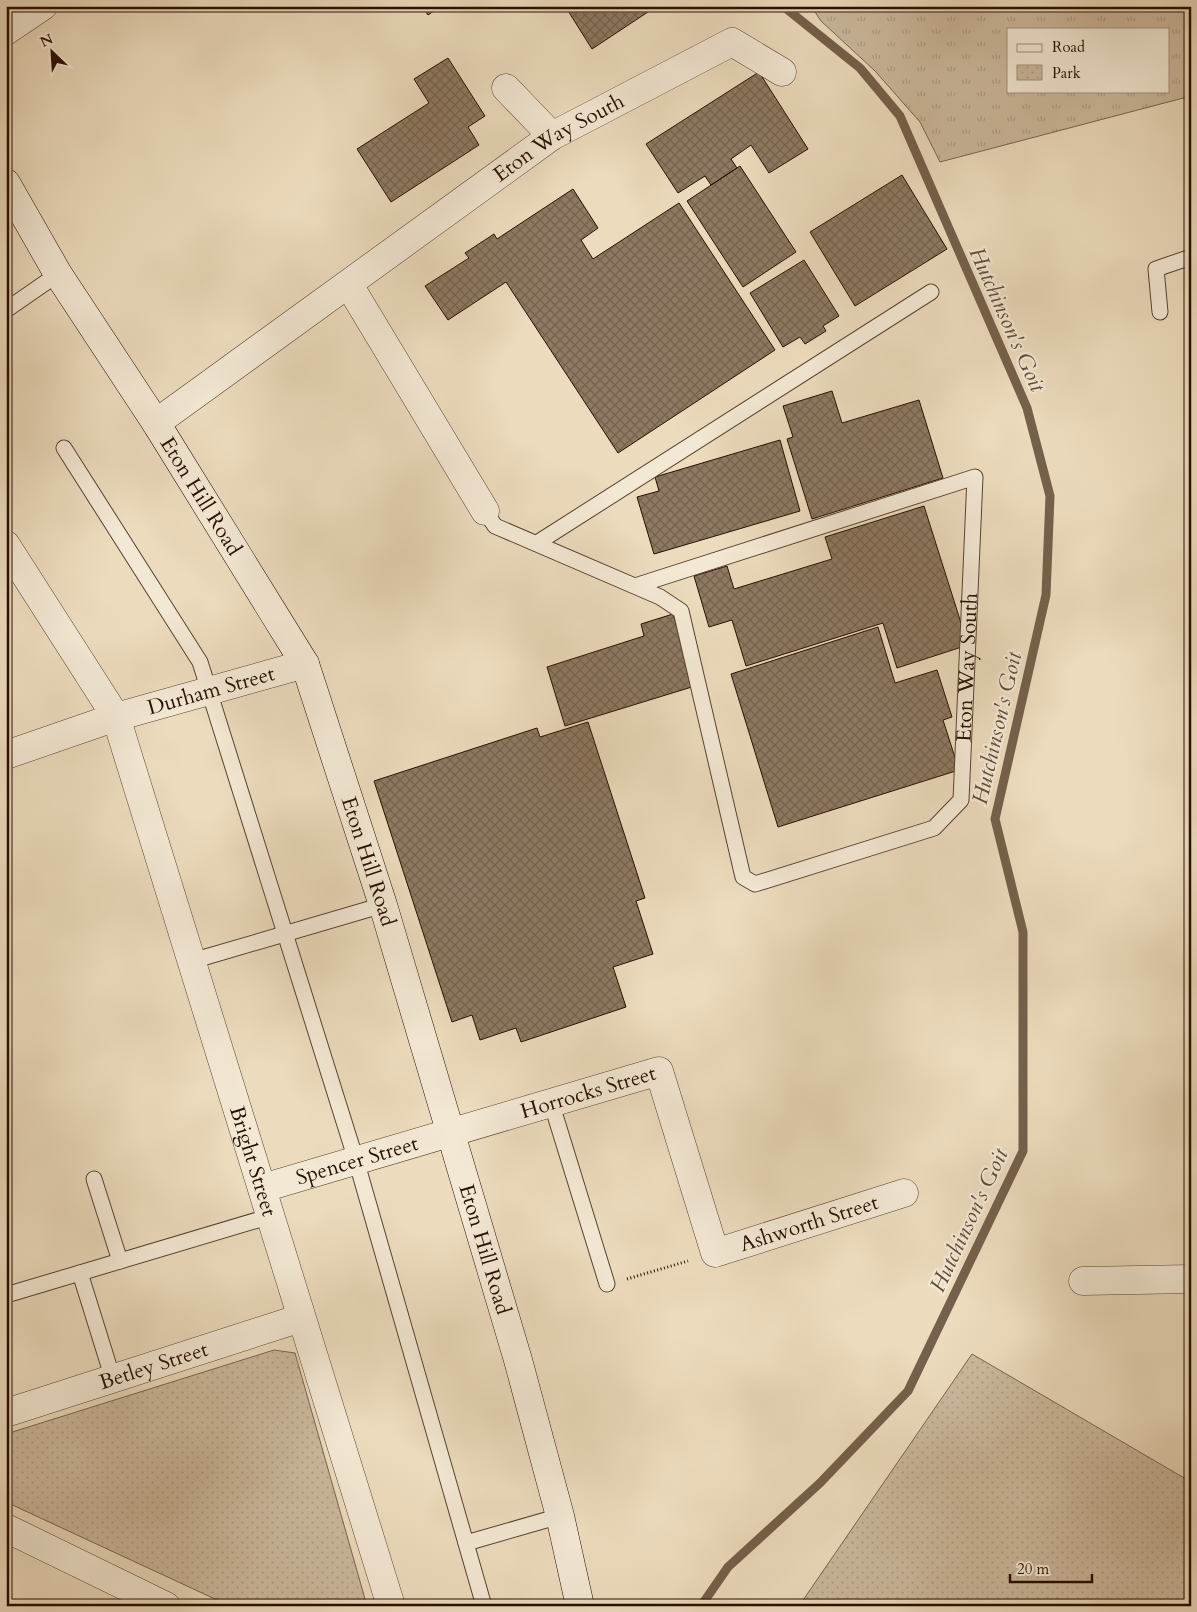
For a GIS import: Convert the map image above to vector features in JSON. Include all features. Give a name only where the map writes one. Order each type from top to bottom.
[{"type":"street","points":[[6,31],[43,6]]},
{"type":"street","name":"Eton Way South","points":[[156,423],[349,285],[552,136],[732,42],[782,72]]},
{"type":"street","points":[[506,88],[552,136]]},
{"type":"street","name":"Eton Hill Road","points":[[6,183],[58,274],[156,423],[305,664],[383,905],[518,1360],[560,1516],[580,1606]]},
{"type":"street","name":"Eton Way South","points":[[349,285],[485,511]]},
{"type":"street","name":"Bright Street","points":[[6,545],[116,716],[391,1606]]},
{"type":"street","name":"Durham Street","points":[[6,755],[116,716],[305,664]]},
{"type":"street","name":"Horrocks Street","points":[[451,1133],[659,1071],[715,1253]]},
{"type":"street","name":"Spencer Street","points":[[263,1188],[451,1133]]},
{"type":"street","name":"Ashworth Street","points":[[715,1253],[904,1192]]},
{"type":"street","points":[[1083,1281],[1191,1279]]},
{"type":"street","name":"Betley Street","points":[[6,1413],[114,1380],[301,1318]]},
{"type":"street","points":[[6,1528],[166,1606]]},
{"type":"lane","points":[[1160,312],[1156,269],[1191,257]]},
{"type":"lane","points":[[6,310],[58,274]]},
{"type":"lane","points":[[537,543],[931,292]]},
{"type":"lane","points":[[64,448],[200,662],[356,1160],[484,1606]]},
{"type":"lane","name":"Eton Way South","points":[[485,511],[495,526],[660,597],[681,611],[743,877],[755,884],[934,828],[961,800],[975,477],[635,586]]},
{"type":"lane","points":[[192,961],[383,905]]},
{"type":"lane","points":[[551,1102],[607,1284]]},
{"type":"lane","points":[[94,1178],[120,1261]]},
{"type":"lane","points":[[6,1295],[271,1216]]},
{"type":"lane","points":[[80,1273],[114,1380]]},
{"type":"lane","points":[[466,1543],[560,1516]]},
{"type":"path","points":[[607,1284],[715,1253]]},
{"type":"path","points":[[6,1592],[12,1606]]},
{"type":"green space","points":[[811,6],[1191,6],[1191,96],[940,162],[920,122],[875,71],[821,21]]},
{"type":"green space","points":[[274,1350],[295,1353],[367,1606],[230,1606],[6,1502],[6,1434]]},
{"type":"green space","points":[[972,1354],[1191,1482],[1191,1606],[799,1606]]},
{"type":"building","points":[[422,6],[441,6],[428,15]]},
{"type":"building","points":[[565,6],[657,6],[592,49]]},
{"type":"building","points":[[448,58],[485,116],[468,127],[479,145],[391,202],[357,149],[429,103],[414,79]]},
{"type":"building","points":[[759,72],[808,149],[769,173],[751,145],[731,159],[737,168],[711,185],[705,176],[678,193],[646,144]]},
{"type":"building","points":[[740,166],[796,252],[743,287],[687,201]]},
{"type":"building","points":[[902,175],[947,249],[855,306],[810,232]]},
{"type":"building","points":[[573,189],[598,228],[581,240],[593,259],[679,203],[775,350],[618,453],[506,282],[448,320],[425,286],[469,258],[465,253],[494,234],[497,239]]},
{"type":"building","points":[[804,260],[839,316],[823,326],[826,331],[805,344],[800,337],[783,347],[750,293]]},
{"type":"building","points":[[832,391],[842,423],[919,400],[943,478],[812,519],[787,439],[793,437],[783,406]]},
{"type":"building","points":[[780,440],[800,511],[654,554],[637,497],[659,491],[655,477]]},
{"type":"building","points":[[924,506],[968,645],[897,668],[883,623],[746,666],[732,620],[709,627],[694,576],[727,566],[734,589],[832,559],[825,537]]},
{"type":"building","points":[[673,614],[695,686],[565,726],[547,667],[644,636],[641,624]]},
{"type":"building","points":[[878,627],[895,683],[937,670],[952,717],[943,720],[959,770],[778,827],[731,674]]},
{"type":"building","points":[[588,722],[645,898],[636,901],[653,954],[613,967],[626,1007],[521,1042],[516,1028],[480,1040],[472,1015],[452,1022],[374,781],[537,728],[540,737]]},
{"type":"waterway","name":"Hutchinson's Goit","points":[[701,1606],[728,1567],[820,1483],[908,1391],[1023,1151],[1023,932],[995,819],[1046,595],[1050,496],[1027,408],[900,116],[860,68],[783,6]]}]
